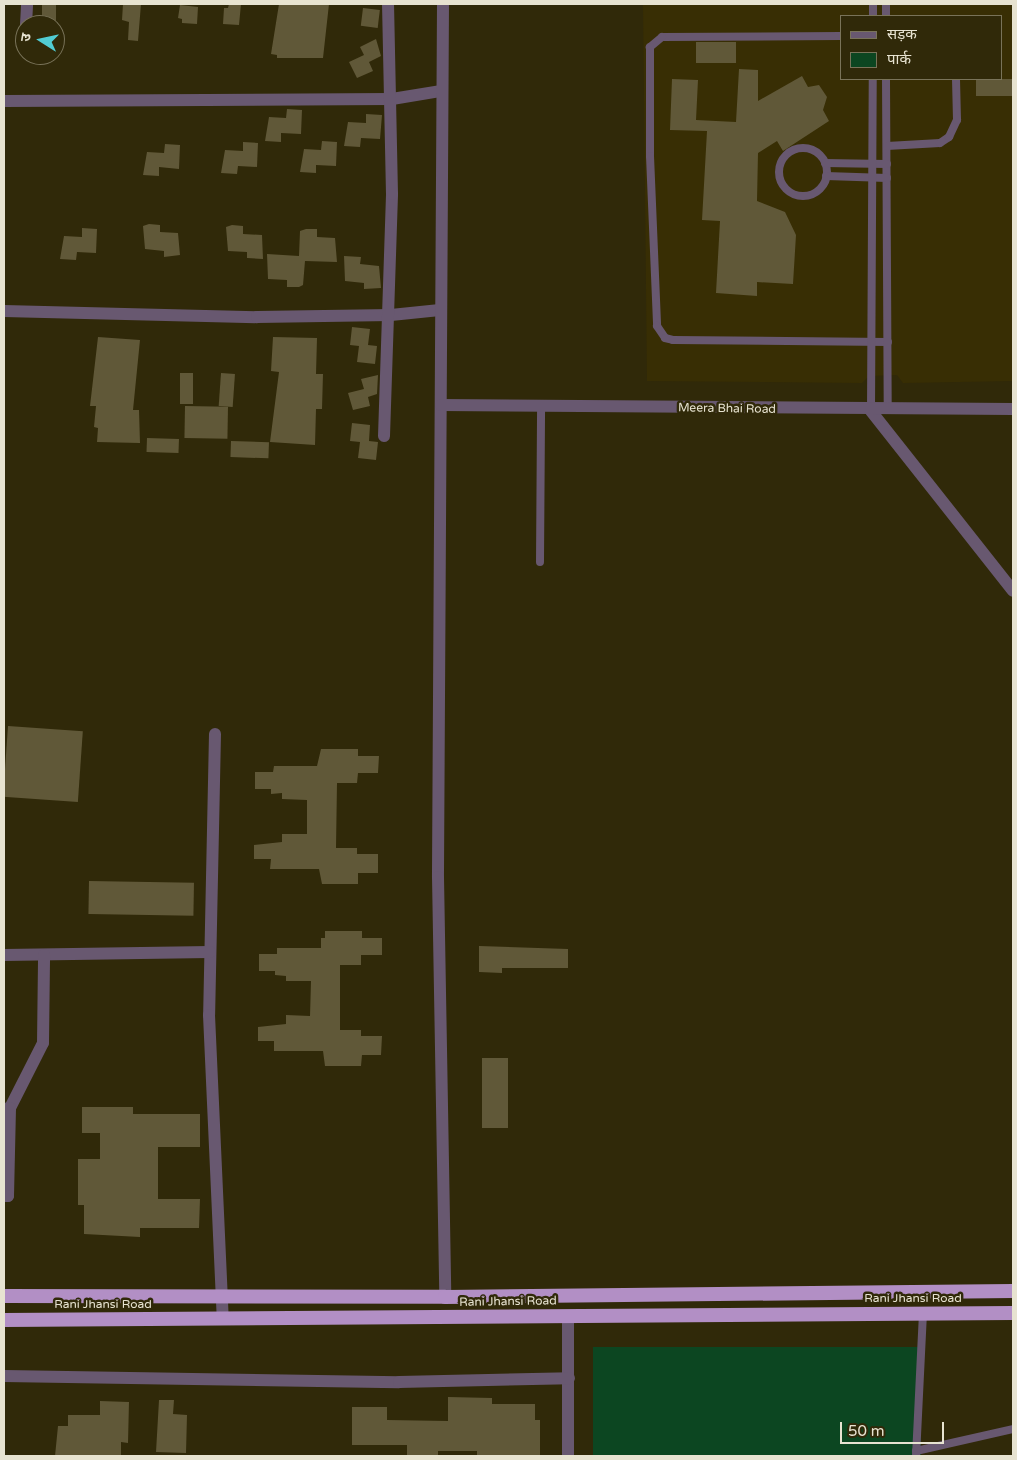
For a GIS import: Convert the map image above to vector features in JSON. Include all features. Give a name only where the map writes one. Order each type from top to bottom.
[{"type":"highway","name":"Rani Jhansi Road","points":[[4,1296],[444,1297],[1013,1292]]},
{"type":"highway","name":"Rani Jhansi Road","points":[[4,1320],[1013,1313]]},
{"type":"street","points":[[384,436],[391,315],[392,98],[388,4]]},
{"type":"street","points":[[442,4],[440,310],[442,405],[438,877],[444,1297]]},
{"type":"street","points":[[4,101],[392,98],[441,91]]},
{"type":"street","points":[[4,311],[257,317],[391,315],[440,310]]},
{"type":"street","name":"Meera Bhai Road","points":[[442,405],[870,410],[1013,409]]},
{"type":"street","points":[[870,410],[1013,591]]},
{"type":"street","points":[[215,734],[209,1015],[220,1296],[223,1319]]},
{"type":"street","points":[[4,956],[210,952]]},
{"type":"street","points":[[4,1196],[8,1196],[7,1108],[43,1044],[44,955]]},
{"type":"street","points":[[568,1316],[568,1456]]},
{"type":"street","points":[[4,1376],[399,1382],[569,1378]]},
{"type":"lane","points":[[840,36],[662,37],[650,47],[650,156],[657,326],[665,338],[674,340],[888,342]]},
{"type":"lane","points":[[870,410],[872,80]]},
{"type":"lane","points":[[886,80],[888,410]]},
{"type":"lane","points":[[872,140],[887,143],[940,143],[949,137],[957,120],[956,80]]},
{"type":"lane","points":[[799,148],[815,151],[825,163],[826,176],[816,191],[801,196],[787,189],[780,176],[786,155],[799,148]]},
{"type":"lane","points":[[825,163],[887,164]]},
{"type":"lane","points":[[826,176],[887,178]]},
{"type":"lane","points":[[540,562],[541,406]]},
{"type":"lane","points":[[923,1314],[916,1453],[1013,1429]]},
{"type":"shaded area","points":[[643,4],[1013,4],[1013,381],[903,383],[897,375],[869,376],[862,383],[647,381]]},
{"type":"green space","points":[[593,1347],[921,1347],[921,1456],[593,1456]]},
{"type":"building","points":[[42,4],[56,4],[56,15],[42,15]]},
{"type":"building","points":[[123,4],[141,4],[138,41],[128,40],[129,22],[122,20]]},
{"type":"building","points":[[229,4],[241,4],[239,25],[223,24],[224,8],[228,8]]},
{"type":"building","points":[[279,4],[329,4],[323,58],[277,58],[277,55],[271,54]]},
{"type":"building","points":[[180,5],[198,7],[197,24],[182,23],[182,19],[178,18]]},
{"type":"building","points":[[363,8],[380,10],[378,28],[361,26]]},
{"type":"building","points":[[376,39],[381,56],[369,62],[373,71],[357,78],[349,62],[364,55],[360,47]]},
{"type":"building","points":[[696,42],[736,42],[736,63],[696,63]]},
{"type":"building","points":[[739,69],[758,70],[758,101],[802,76],[808,87],[819,85],[827,97],[823,110],[829,121],[783,151],[777,141],[758,153],[757,201],[785,212],[796,235],[793,284],[757,282],[757,296],[716,293],[720,221],[702,220],[707,131],[670,130],[672,79],[698,80],[696,120],[736,122]]},
{"type":"building","points":[[1013,79],[1013,96],[976,96],[976,80]]},
{"type":"building","points":[[287,109],[302,110],[301,134],[281,133],[281,142],[265,141],[269,117],[286,118]]},
{"type":"building","points":[[366,114],[382,115],[380,139],[361,138],[360,147],[344,146],[348,122],[366,123]]},
{"type":"building","points":[[322,141],[337,142],[336,166],[316,165],[316,173],[300,172],[304,149],[321,150]]},
{"type":"building","points":[[243,142],[258,143],[257,167],[238,166],[237,174],[221,173],[225,150],[243,151]]},
{"type":"building","points":[[165,144],[180,145],[179,169],[159,167],[159,176],[143,175],[147,152],[164,153]]},
{"type":"building","points":[[149,224],[160,225],[160,232],[178,233],[180,255],[164,257],[164,251],[145,249],[143,226]]},
{"type":"building","points":[[232,225],[243,226],[243,234],[262,235],[263,259],[247,258],[247,252],[228,251],[226,227]]},
{"type":"building","points":[[82,228],[97,229],[96,253],[77,252],[76,260],[60,259],[64,236],[82,237]]},
{"type":"building","points":[[317,229],[317,237],[335,238],[337,262],[305,261],[303,285],[299,287],[287,287],[287,280],[268,279],[267,254],[299,256],[300,231]]},
{"type":"building","points":[[344,256],[361,257],[360,264],[379,266],[381,288],[364,289],[364,283],[345,281]]},
{"type":"building","points":[[352,327],[370,329],[368,345],[377,346],[375,364],[357,362],[359,346],[350,345]]},
{"type":"building","points":[[98,337],[140,340],[133,410],[139,410],[140,443],[97,442],[98,428],[94,427],[96,406],[90,406]]},
{"type":"building","points":[[273,337],[317,338],[316,374],[323,374],[322,409],[316,409],[315,445],[270,442],[279,372],[271,371]]},
{"type":"building","points":[[180,373],[193,373],[193,404],[180,404]]},
{"type":"building","points":[[221,373],[235,374],[233,407],[219,406]]},
{"type":"building","points":[[378,375],[377,394],[368,397],[370,406],[353,410],[348,393],[364,389],[361,379]]},
{"type":"building","points":[[185,406],[228,407],[227,439],[184,438]]},
{"type":"building","points":[[352,423],[370,425],[369,441],[378,442],[376,460],[358,458],[360,442],[350,441]]},
{"type":"building","points":[[147,438],[179,439],[178,453],[147,452]]},
{"type":"building","points":[[231,441],[269,442],[268,458],[230,457]]},
{"type":"building","points":[[8,726],[83,731],[78,802],[4,797]]},
{"type":"building","points":[[321,749],[358,749],[358,756],[379,756],[378,773],[358,773],[357,783],[337,783],[336,848],[357,848],[357,854],[378,854],[378,873],[358,873],[358,884],[322,884],[319,869],[270,869],[271,859],[254,859],[254,845],[282,842],[282,834],[307,834],[307,800],[282,799],[282,793],[271,794],[271,789],[255,789],[255,772],[273,772],[274,766],[317,766]]},
{"type":"building","points":[[89,881],[194,883],[193,916],[88,914]]},
{"type":"building","points":[[325,931],[362,931],[362,938],[382,938],[382,955],[361,955],[361,965],[340,965],[340,1030],[361,1030],[361,1036],[382,1036],[381,1055],[362,1055],[361,1066],[325,1066],[323,1051],[274,1051],[274,1041],[258,1041],[258,1027],[286,1024],[286,1015],[310,1016],[311,981],[286,981],[286,976],[275,975],[275,971],[259,971],[259,954],[277,954],[277,948],[321,948],[321,938],[325,938]]},
{"type":"building","points":[[479,946],[568,949],[568,968],[502,968],[502,973],[479,972]]},
{"type":"building","points":[[482,1058],[508,1058],[508,1128],[482,1128]]},
{"type":"building","points":[[82,1107],[133,1107],[133,1114],[200,1114],[200,1147],[158,1147],[158,1199],[200,1199],[199,1228],[140,1228],[140,1237],[84,1234],[84,1205],[78,1205],[78,1159],[100,1159],[100,1133],[82,1133]]},
{"type":"building","points":[[448,1397],[492,1398],[492,1404],[535,1404],[535,1420],[540,1420],[540,1456],[477,1456],[477,1451],[438,1451],[438,1456],[407,1456],[407,1445],[352,1445],[352,1407],[387,1407],[387,1420],[448,1421]]},
{"type":"building","points":[[159,1400],[174,1400],[173,1414],[187,1415],[186,1453],[156,1452]]},
{"type":"building","points":[[100,1401],[129,1402],[128,1443],[121,1442],[121,1456],[55,1456],[58,1426],[68,1426],[68,1415],[100,1415]]}]
